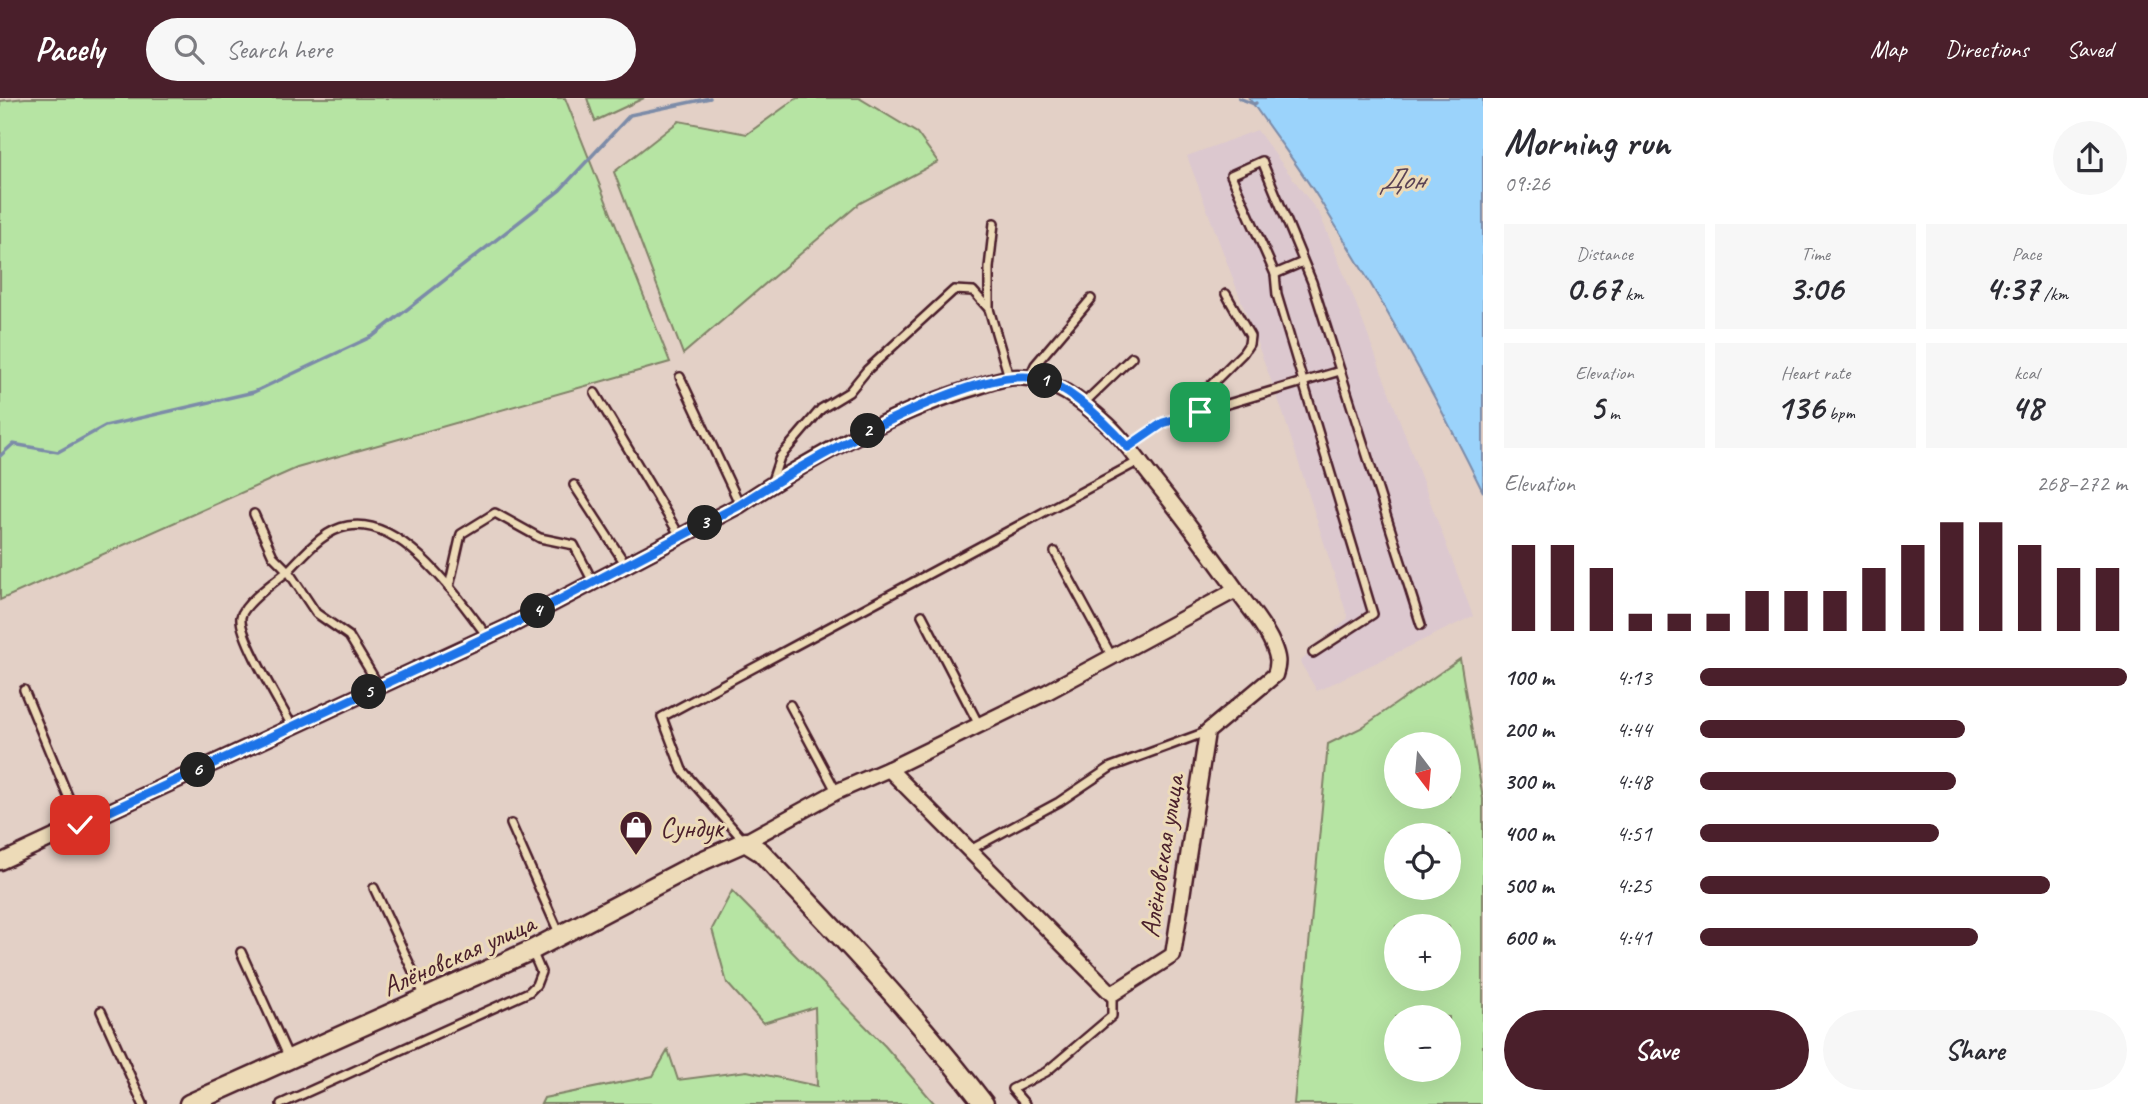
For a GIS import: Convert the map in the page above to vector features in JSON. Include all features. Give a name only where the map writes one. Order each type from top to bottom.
[{"type":"street","points":[[0,862],[488,636],[740,505],[771,484],[877,427],[950,394],[1009,378],[1041,379],[1065,392],[1108,425],[1185,517],[1272,642],[1279,662],[1275,675],[1207,732]]},
{"type":"street","points":[[984,1104],[854,950],[761,852],[745,842],[836,792],[889,769],[1112,658],[1236,590]]},
{"type":"street","name":"Алёновская улица","points":[[1112,994],[1173,955],[1207,732]]},
{"type":"street","points":[[889,769],[1112,994]]},
{"type":"street","name":"Алёновская улица","points":[[189,1104],[531,950],[704,860],[745,842]]},
{"type":"lane","points":[[1313,653],[1373,614],[1278,295],[1275,274],[1231,175],[1262,161],[1303,262],[1420,625]]},
{"type":"lane","points":[[994,223],[989,268],[989,309],[1009,378]]},
{"type":"lane","points":[[1275,274],[1303,262]]},
{"type":"lane","points":[[771,484],[780,457],[821,409],[849,392],[867,370],[954,289],[973,291],[989,309]]},
{"type":"lane","points":[[1200,412],[1207,389],[1249,344],[1250,336],[1226,294]]},
{"type":"lane","points":[[1028,378],[1035,365],[1091,299]]},
{"type":"lane","points":[[1082,405],[1132,357]]},
{"type":"lane","points":[[1128,447],[1163,423],[1340,371]]},
{"type":"lane","points":[[680,377],[740,505]]},
{"type":"lane","points":[[595,393],[680,536]]},
{"type":"lane","points":[[745,842],[682,770],[662,717],[1139,461]]},
{"type":"lane","points":[[574,485],[626,565]]},
{"type":"lane","points":[[449,587],[461,534],[495,513],[540,538],[574,545],[593,582]]},
{"type":"lane","points":[[254,514],[274,556],[288,571],[316,613],[349,636],[379,687]]},
{"type":"lane","points":[[292,727],[245,636],[241,617],[247,606],[288,571],[320,538],[346,526],[368,525],[387,531],[414,551],[449,587],[488,636]]},
{"type":"lane","points":[[1055,552],[1112,658]]},
{"type":"lane","points":[[922,615],[979,725]]},
{"type":"lane","points":[[24,690],[80,825]]},
{"type":"lane","points":[[790,705],[836,792]]},
{"type":"lane","points":[[969,850],[1059,802],[1111,767],[1207,732]]},
{"type":"lane","points":[[511,824],[560,936]]},
{"type":"lane","points":[[374,888],[426,998]]},
{"type":"lane","points":[[281,1104],[529,992],[536,985],[541,972],[531,950]]},
{"type":"lane","points":[[241,952],[289,1058]]},
{"type":"lane","points":[[1025,1104],[1012,1088],[1046,1072],[1112,1016],[1112,994]]},
{"type":"lane","points":[[100,1011],[143,1104]]},
{"type":"shaded area","points":[[1257,130],[1320,215],[1473,616],[1317,691],[1300,662],[1348,618],[1281,407],[1187,156]]},
{"type":"green space","points":[[25,98],[565,98],[670,362],[297,468],[0,600],[0,101]]},
{"type":"green space","points":[[587,98],[644,98],[595,121]]},
{"type":"green space","points":[[797,98],[859,98],[917,133],[938,162],[860,203],[683,354],[614,172],[679,121],[747,134]]},
{"type":"green space","points":[[1460,659],[1483,799],[1483,1104],[1294,1104],[1328,744],[1361,728]]},
{"type":"green space","points":[[732,891],[885,1046],[935,1104],[541,1104],[544,1098],[653,1076],[668,1050],[678,1080],[747,1071],[817,1086],[815,1007],[763,1023],[727,983],[712,929]]},
{"type":"water","name":"Дон","points":[[1249,98],[1483,98],[1483,492],[1405,343],[1363,270],[1311,186]]},
{"type":"waterway","points":[[0,456],[13,444],[58,452],[105,426],[254,392],[373,336],[560,190],[630,115],[710,98]]},
{"type":"waterway","points":[[1239,98],[1256,103]]},
{"type":"place","name":"Сундук","points":[[636,857]]},
{"type":"route","points":[[80,825],[510,626],[740,505],[771,484],[877,427],[950,394],[1009,378],[1041,379],[1065,392],[1108,425],[1128,447],[1163,423],[1200,412]]}]
